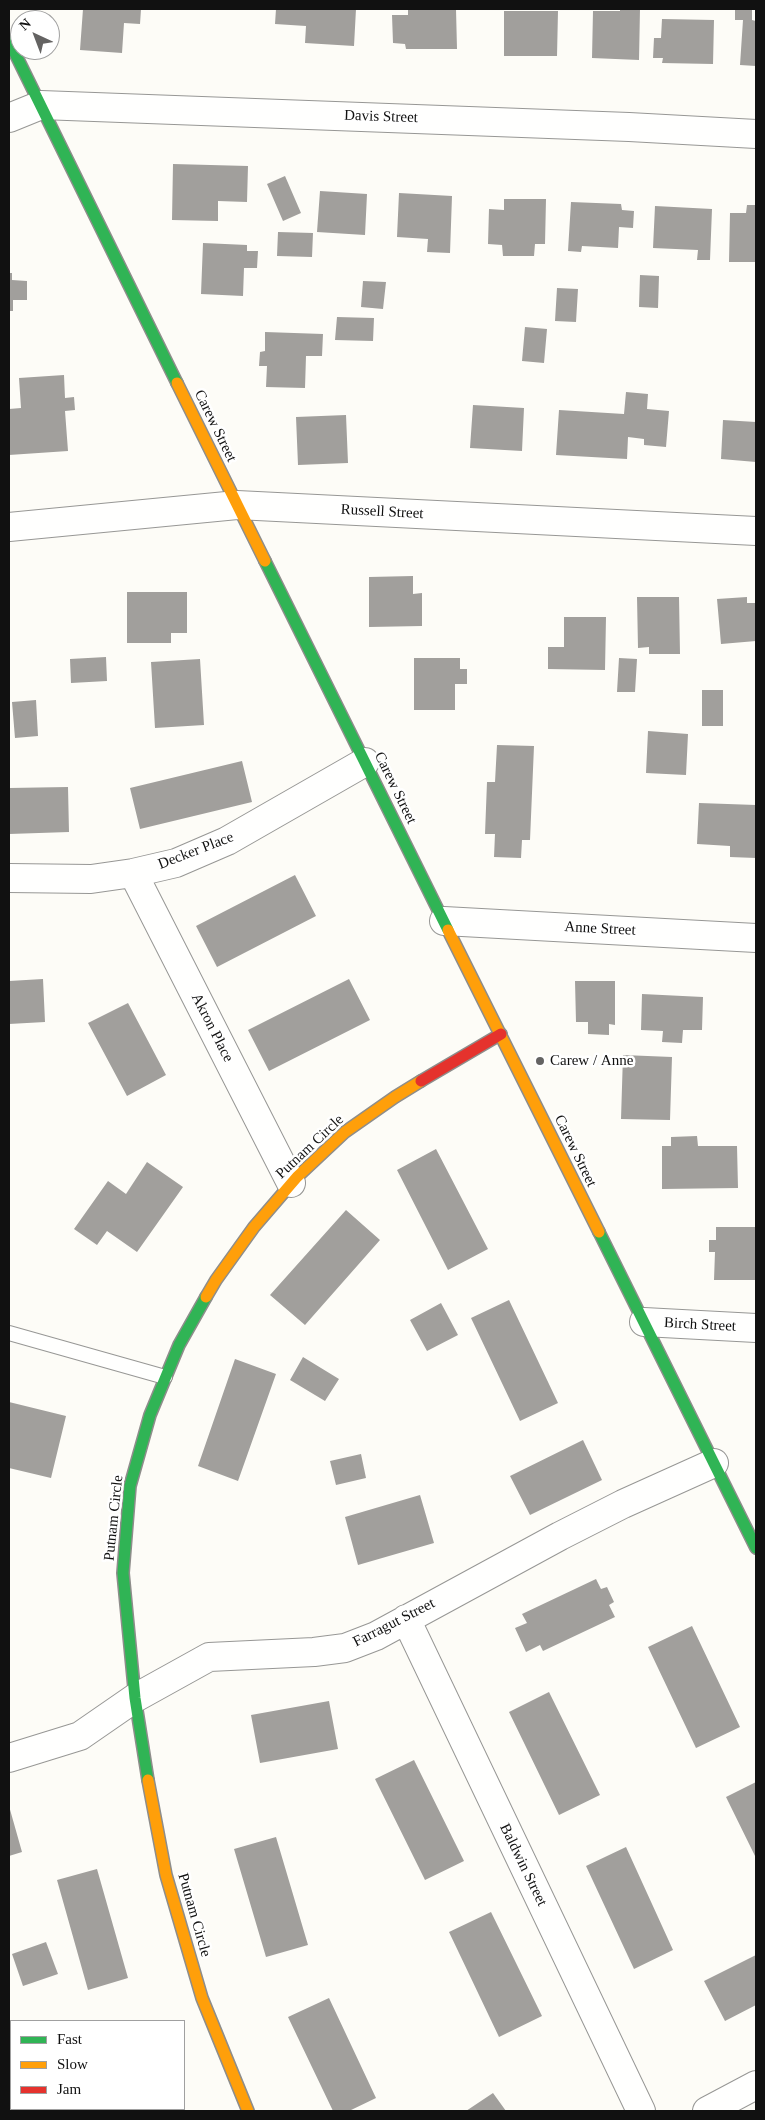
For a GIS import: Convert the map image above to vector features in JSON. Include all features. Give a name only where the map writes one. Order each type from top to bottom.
[{"type":"street","name":"Carew Street","points":[[9,41],[237,505],[756,1548]]},
{"type":"street","name":"Davis Street","points":[[9,118],[41,105],[629,126],[756,134]]},
{"type":"street","name":"Russell Street","points":[[9,527],[237,505],[756,531]]},
{"type":"street","name":"Decker Place","points":[[9,878],[91,878],[133,873],[176,863],[227,841],[365,762]]},
{"type":"street","name":"Akron Place","points":[[133,873],[291,1183]]},
{"type":"street","name":"Anne Street","points":[[444,921],[756,938]]},
{"type":"street","name":"Putnam Circle","points":[[248,2111],[202,1998],[166,1876],[142,1752],[123,1573],[130,1486],[150,1415],[179,1345],[216,1280],[254,1227],[291,1183],[345,1132],[395,1097],[500,1034]]},
{"type":"street","name":"Birch Street","points":[[644,1322],[756,1328]]},
{"type":"street","name":"Farragut Street","points":[[9,1758],[80,1736],[135,1698],[209,1657],[314,1652],[345,1648],[376,1636],[560,1536],[623,1504],[714,1463]]},
{"type":"street","name":"Baldwin Street","points":[[406,1619],[641,2111]]},
{"type":"street","points":[[707,2111],[756,2085]]},
{"type":"lane","points":[[9,1333],[165,1377]]},
{"type":"building","points":[[83,9],[141,9],[140,24],[124,23],[122,53],[80,50]]},
{"type":"building","points":[[276,9],[356,9],[354,46],[305,43],[306,26],[275,24]]},
{"type":"building","points":[[408,9],[456,9],[457,49],[406,49],[405,44],[393,43],[392,15],[408,15]]},
{"type":"building","points":[[620,9],[640,9],[639,60],[592,58],[593,11],[620,11]]},
{"type":"building","points":[[735,9],[752,9],[752,20],[756,21],[756,66],[740,65],[743,20],[735,20]]},
{"type":"building","points":[[504,11],[558,11],[557,56],[504,56]]},
{"type":"building","points":[[662,19],[714,20],[713,64],[662,63],[663,58],[653,58],[654,38],[661,38]]},
{"type":"building","points":[[173,164],[248,166],[247,202],[218,201],[218,221],[172,220]]},
{"type":"building","points":[[285,176],[301,213],[283,221],[267,184]]},
{"type":"building","points":[[320,191],[367,194],[365,235],[317,232]]},
{"type":"building","points":[[399,193],[452,196],[450,253],[427,252],[428,239],[397,237]]},
{"type":"building","points":[[504,199],[546,199],[545,244],[535,244],[534,256],[503,256],[502,245],[488,244],[489,209],[504,210]]},
{"type":"building","points":[[571,202],[621,204],[622,210],[634,211],[633,228],[619,227],[618,248],[582,246],[581,252],[568,251]]},
{"type":"building","points":[[747,205],[756,205],[756,262],[729,262],[730,213],[746,213]]},
{"type":"building","points":[[655,206],[712,209],[710,260],[697,260],[698,250],[653,248]]},
{"type":"building","points":[[278,232],[313,233],[312,257],[277,256]]},
{"type":"building","points":[[203,243],[247,245],[247,251],[258,251],[257,268],[244,268],[243,296],[201,294]]},
{"type":"building","points":[[9,273],[12,273],[12,280],[27,281],[27,300],[13,300],[13,311],[9,311]]},
{"type":"building","points":[[640,275],[659,276],[658,308],[639,307]]},
{"type":"building","points":[[363,281],[386,282],[383,309],[361,307]]},
{"type":"building","points":[[557,288],[578,289],[576,322],[555,321]]},
{"type":"building","points":[[337,317],[374,318],[373,341],[335,340]]},
{"type":"building","points":[[525,327],[547,329],[544,363],[522,361]]},
{"type":"building","points":[[265,332],[323,334],[322,356],[306,356],[305,388],[266,387],[267,366],[259,366],[260,352],[265,351]]},
{"type":"building","points":[[64,375],[65,398],[74,397],[75,410],[65,411],[68,451],[9,455],[9,409],[21,408],[19,378]]},
{"type":"building","points":[[626,392],[648,394],[647,409],[669,411],[666,447],[644,445],[644,439],[628,437],[627,459],[556,455],[559,410],[624,414]]},
{"type":"building","points":[[473,405],[524,408],[522,451],[470,448]]},
{"type":"building","points":[[346,415],[348,463],[298,465],[296,417]]},
{"type":"building","points":[[723,420],[756,422],[756,462],[721,459]]},
{"type":"building","points":[[413,576],[413,594],[422,593],[422,626],[369,627],[369,577]]},
{"type":"building","points":[[127,592],[187,592],[187,633],[171,633],[171,643],[127,643]]},
{"type":"building","points":[[637,597],[679,597],[680,654],[649,654],[649,647],[638,648]]},
{"type":"building","points":[[747,597],[747,603],[756,603],[756,641],[721,644],[717,599]]},
{"type":"building","points":[[564,617],[606,617],[605,670],[548,669],[548,647],[564,647]]},
{"type":"building","points":[[106,657],[107,681],[71,683],[70,659]]},
{"type":"building","points":[[414,658],[460,658],[460,669],[467,669],[467,684],[455,684],[455,710],[414,710]]},
{"type":"building","points":[[619,658],[637,659],[635,692],[617,692]]},
{"type":"building","points":[[200,659],[204,725],[155,728],[151,662]]},
{"type":"building","points":[[702,690],[723,690],[723,726],[702,726]]},
{"type":"building","points":[[36,700],[38,736],[15,738],[12,702]]},
{"type":"building","points":[[648,731],[688,734],[686,775],[646,773]]},
{"type":"building","points":[[497,745],[534,746],[530,840],[522,840],[521,858],[494,857],[495,834],[485,834],[487,782],[495,782]]},
{"type":"building","points":[[242,761],[252,802],[140,829],[130,788]]},
{"type":"building","points":[[68,787],[69,832],[9,834],[9,788]]},
{"type":"building","points":[[699,803],[756,805],[756,858],[730,857],[730,846],[697,844]]},
{"type":"building","points":[[295,875],[316,916],[217,967],[196,926]]},
{"type":"building","points":[[43,979],[45,1022],[9,1024],[9,981]]},
{"type":"building","points":[[349,979],[370,1020],[269,1071],[248,1030]]},
{"type":"building","points":[[575,981],[615,981],[615,1025],[609,1024],[609,1035],[588,1034],[588,1022],[576,1022]]},
{"type":"building","points":[[642,994],[703,997],[702,1030],[683,1030],[682,1043],[662,1042],[663,1031],[641,1030]]},
{"type":"building","points":[[128,1003],[166,1075],[127,1096],[88,1023]]},
{"type":"building","points":[[623,1055],[672,1057],[670,1120],[621,1119]]},
{"type":"building","points":[[697,1136],[698,1146],[737,1146],[738,1188],[662,1189],[662,1146],[671,1146],[671,1137]]},
{"type":"building","points":[[436,1149],[488,1249],[448,1270],[397,1170]]},
{"type":"building","points":[[147,1162],[183,1187],[137,1252],[107,1231],[97,1245],[74,1229],[108,1181],[126,1194]]},
{"type":"building","points":[[346,1210],[380,1240],[305,1325],[270,1295]]},
{"type":"building","points":[[716,1227],[756,1227],[756,1280],[714,1280],[715,1252],[709,1252],[709,1240],[716,1240]]},
{"type":"building","points":[[509,1300],[558,1403],[520,1421],[471,1318]]},
{"type":"building","points":[[441,1303],[458,1335],[427,1351],[410,1320]]},
{"type":"building","points":[[303,1357],[339,1379],[325,1401],[290,1380]]},
{"type":"building","points":[[235,1359],[276,1374],[238,1481],[198,1466]]},
{"type":"building","points":[[9,1402],[66,1416],[51,1478],[9,1468]]},
{"type":"building","points":[[583,1440],[602,1480],[530,1515],[510,1476]]},
{"type":"building","points":[[361,1454],[366,1478],[336,1485],[330,1461]]},
{"type":"building","points":[[420,1495],[434,1543],[358,1565],[345,1517]]},
{"type":"building","points":[[596,1579],[601,1589],[607,1587],[614,1602],[609,1605],[615,1617],[543,1651],[540,1645],[526,1652],[515,1628],[527,1623],[522,1614]]},
{"type":"building","points":[[692,1626],[740,1727],[696,1748],[648,1647]]},
{"type":"building","points":[[549,1692],[600,1795],[559,1815],[509,1712]]},
{"type":"building","points":[[329,1701],[338,1749],[260,1763],[251,1715]]},
{"type":"building","points":[[414,1760],[464,1861],[425,1880],[375,1779]]},
{"type":"building","points":[[756,1782],[756,1858],[726,1797]]},
{"type":"building","points":[[9,1806],[22,1852],[9,1856]]},
{"type":"building","points":[[276,1837],[308,1945],[266,1957],[234,1849]]},
{"type":"building","points":[[626,1847],[673,1950],[634,1969],[586,1866]]},
{"type":"building","points":[[97,1869],[128,1978],[88,1990],[57,1880]]},
{"type":"building","points":[[491,1912],[542,2016],[499,2037],[449,1932]]},
{"type":"building","points":[[46,1942],[58,1974],[23,1986],[12,1954]]},
{"type":"building","points":[[756,1955],[756,2005],[725,2021],[704,1981]]},
{"type":"building","points":[[329,1998],[376,2098],[349,2111],[333,2111],[288,2017]]},
{"type":"building","points":[[493,2093],[506,2111],[466,2111]]},
{"type":"building","points":[[134,2110],[181,2111],[134,2111]]},
{"type":"traffic: fast","points":[[9,41],[177,383]]},
{"type":"traffic: fast","points":[[265,561],[448,930]]},
{"type":"traffic: fast","points":[[599,1232],[756,1548]]},
{"type":"traffic: fast","points":[[148,1780],[135,1698],[123,1573],[130,1486],[150,1415],[179,1345],[206,1297]]},
{"type":"traffic: slow","points":[[177,383],[265,561]]},
{"type":"traffic: slow","points":[[448,930],[599,1232]]},
{"type":"traffic: slow","points":[[206,1297],[254,1227],[297,1177],[345,1132],[421,1081]]},
{"type":"traffic: slow","points":[[148,1780],[166,1875],[202,1998],[248,2111]]},
{"type":"traffic: jam","points":[[421,1081],[501,1034]]},
{"type":"place","name":"Carew / Anne","points":[[540,1061]]}]
